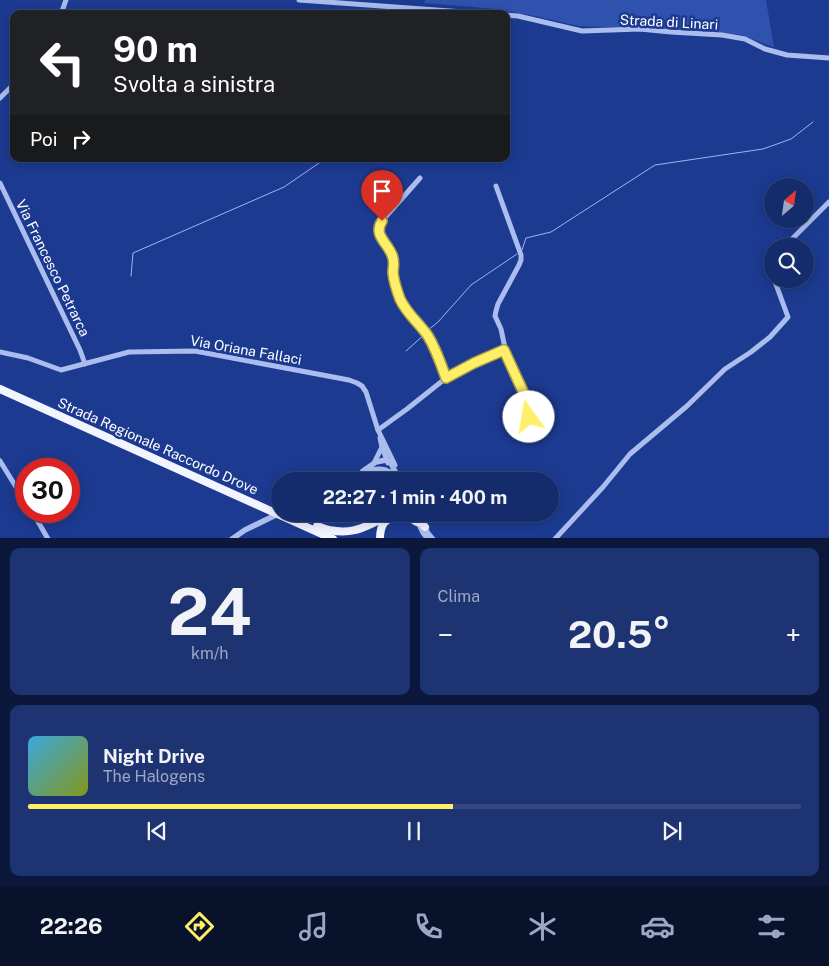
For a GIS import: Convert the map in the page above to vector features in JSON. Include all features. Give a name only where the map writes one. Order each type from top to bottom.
[{"type":"main road","name":"Strada Regionale Raccordo Drove","points":[[0,389],[333,538]]},
{"type":"main road","points":[[253,503],[271,507]]},
{"type":"main road","points":[[308,522],[324,529],[338,532],[352,531],[373,522]]},
{"type":"main road","points":[[380,538],[381,529],[385,522]]},
{"type":"main road","points":[[420,522],[425,527]]},
{"type":"street","points":[[299,0],[436,10]]},
{"type":"street","name":"Strada di Linari","points":[[510,15],[582,31],[640,29],[722,35],[745,39],[766,50],[829,58]]},
{"type":"street","points":[[0,98],[10,88]]},
{"type":"street","points":[[420,178],[382,221],[378,230],[393,257],[394,283],[401,300],[426,334],[446,378]]},
{"type":"street","name":"Via Francesco Petrarca","points":[[0,183],[85,364]]},
{"type":"street","points":[[496,186],[522,255],[519,266],[505,290],[495,316],[501,329],[505,345],[504,350],[526,398],[533,436]]},
{"type":"street","points":[[793,238],[829,202]]},
{"type":"street","points":[[555,538],[603,487],[630,454],[687,406],[724,369],[770,337],[788,317],[777,288]]},
{"type":"street","points":[[377,427],[407,409],[446,378],[504,350]]},
{"type":"street","name":"Via Oriana Fallaci","points":[[0,352],[28,358],[61,370],[129,352],[195,351],[349,380],[362,386],[366,392],[385,448]]},
{"type":"street","points":[[367,472],[378,469],[386,464],[385,448]]},
{"type":"street","points":[[374,463],[385,448]]},
{"type":"street","points":[[385,448],[395,472]]},
{"type":"street","points":[[362,472],[374,463],[387,460],[391,463],[395,472]]},
{"type":"street","points":[[0,461],[15,485]]},
{"type":"street","points":[[378,469],[387,472]]},
{"type":"street","points":[[232,538],[271,516]]},
{"type":"street","points":[[418,522],[423,533],[428,538]]},
{"type":"street","points":[[39,523],[48,538]]},
{"type":"street","points":[[425,527],[433,538]]},
{"type":"shaded area","points":[[425,0],[766,0],[774,47],[741,35],[663,29],[579,26],[510,10],[424,3]]},
{"type":"waterway","points":[[522,250],[526,238],[551,232],[655,165],[763,149],[791,139],[813,122]]},
{"type":"waterway","points":[[131,276],[133,253],[284,187],[321,162]]},
{"type":"waterway","points":[[427,331],[438,322],[471,285],[517,254]]},
{"type":"waterway","points":[[406,351],[425,334]]},
{"type":"route","points":[[382,221],[378,230],[393,257],[394,283],[408,312],[428,336],[446,378],[504,350],[526,398],[529,417]]}]
